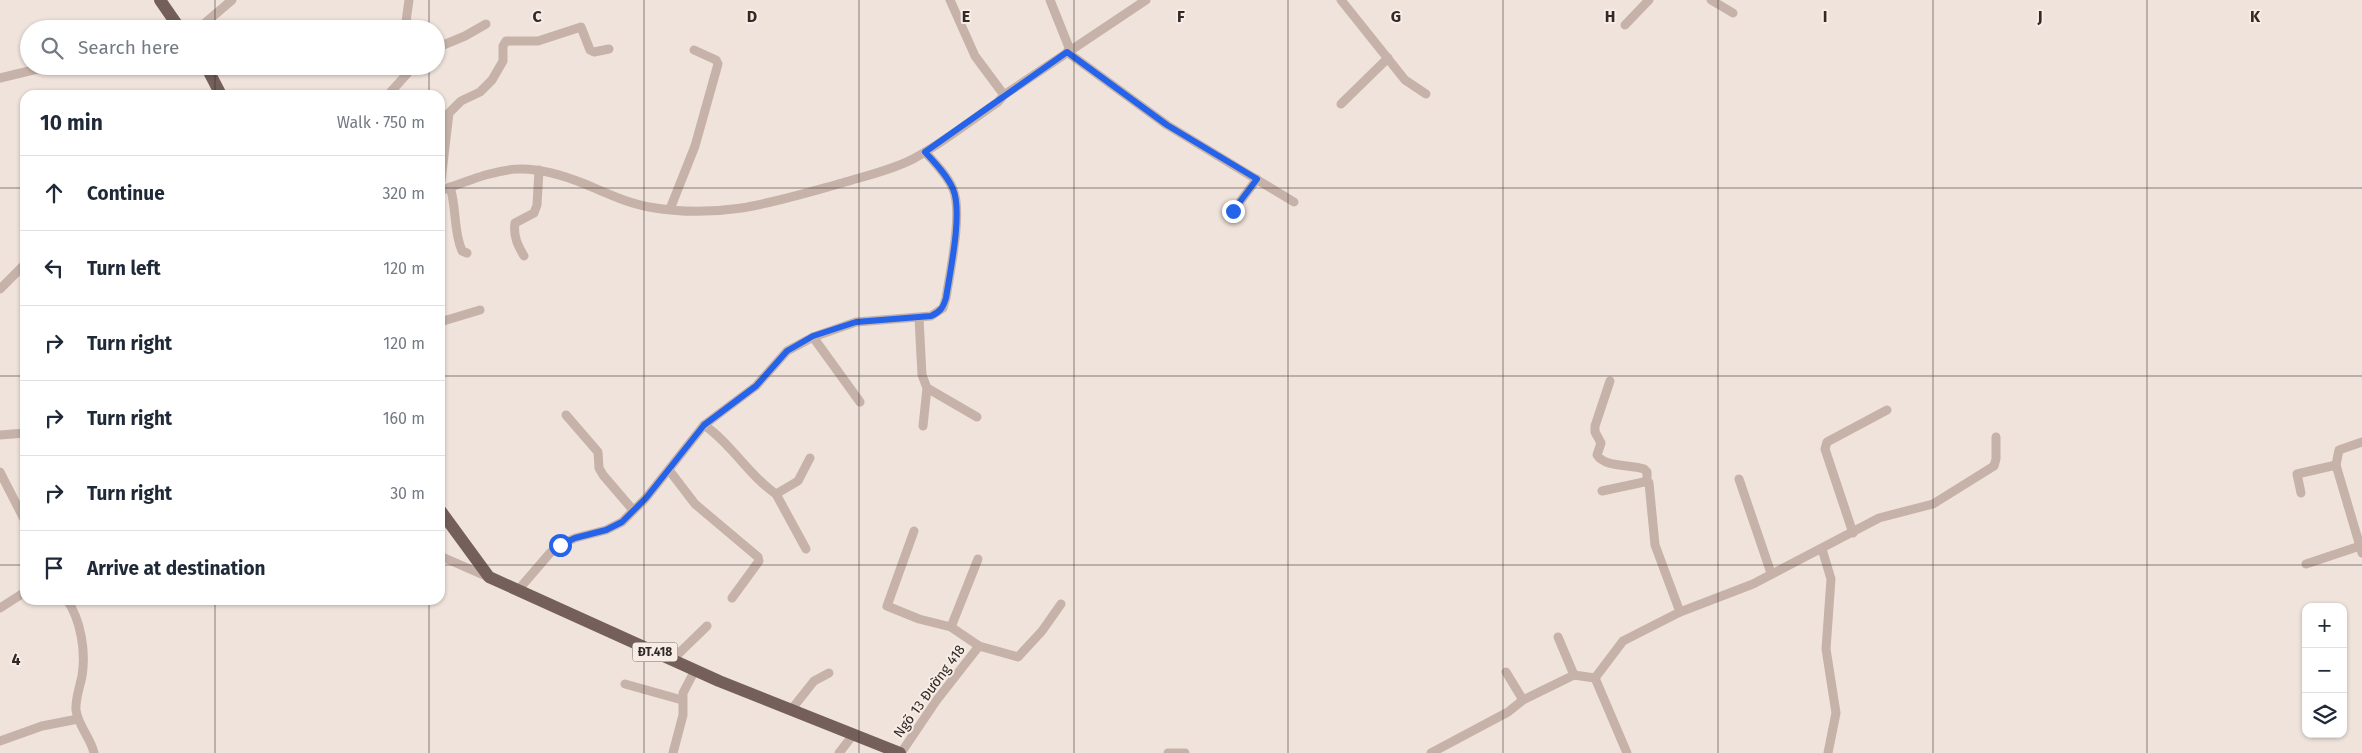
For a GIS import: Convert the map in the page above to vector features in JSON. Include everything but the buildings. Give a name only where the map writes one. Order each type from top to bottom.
[{"type":"main road","points":[[160,0],[174,20]]},
{"type":"main road","points":[[211,75],[218,90]]},
{"type":"main road","points":[[445,517],[489,577]]},
{"type":"main road","name":"ĐT.418","points":[[489,577],[695,670],[852,735],[901,753]]},
{"type":"street","points":[[209,20],[232,0]]},
{"type":"street","points":[[406,20],[409,0]]},
{"type":"street","points":[[950,0],[975,56],[1004,95]]},
{"type":"street","points":[[1050,0],[1069,51],[1167,125],[1294,202]]},
{"type":"street","points":[[445,188],[505,169],[520,167],[565,176],[630,202],[648,207],[708,211],[749,208],[867,176],[912,160],[998,102],[1004,95],[1146,0]]},
{"type":"street","points":[[1341,0],[1405,80],[1426,94]]},
{"type":"street","points":[[1625,25],[1649,0]]},
{"type":"street","points":[[1711,0],[1733,13]]},
{"type":"street","points":[[445,44],[486,24]]},
{"type":"street","points":[[445,148],[449,114],[461,101],[480,92],[492,80],[502,61],[503,46],[506,41],[538,41],[581,27],[590,50],[594,52],[609,49]]},
{"type":"street","points":[[670,209],[695,146],[718,64],[716,60],[694,50]]},
{"type":"street","points":[[1341,104],[1388,58]]},
{"type":"street","points":[[0,78],[20,73]]},
{"type":"street","points":[[392,90],[406,75]]},
{"type":"street","points":[[519,589],[550,553],[560,545],[617,525],[669,470],[704,425],[756,386],[787,351],[813,336],[841,326],[866,321],[931,316],[943,308],[957,216],[954,192],[949,181],[925,152]]},
{"type":"street","points":[[524,256],[518,245],[514,230],[515,223],[534,213],[537,205],[539,170]]},
{"type":"street","points":[[1233,211],[1257,179]]},
{"type":"street","points":[[450,187],[456,205],[457,240],[462,252],[467,253]]},
{"type":"street","points":[[0,290],[20,269]]},
{"type":"street","points":[[445,320],[480,310]]},
{"type":"street","points":[[919,318],[922,375],[927,388],[923,426]]},
{"type":"street","points":[[813,336],[860,402]]},
{"type":"street","points":[[1610,382],[1595,426],[1595,432],[1601,443],[1597,455],[1600,460],[1644,468],[1647,472],[1655,545],[1680,612]]},
{"type":"street","points":[[927,388],[977,417]]},
{"type":"street","points":[[1853,533],[1825,449],[1827,442],[1887,410]]},
{"type":"street","points":[[566,415],[598,452],[599,468],[603,475],[633,510]]},
{"type":"street","points":[[704,425],[731,448],[767,488],[776,494],[806,549]]},
{"type":"street","points":[[0,435],[20,433]]},
{"type":"street","points":[[1595,678],[1623,641],[1680,612],[1753,584],[1879,518],[1933,504],[1994,466],[1996,459],[1996,437]]},
{"type":"street","points":[[2306,564],[2361,545],[2336,465],[2339,450],[2362,442]]},
{"type":"street","points":[[776,494],[798,481],[810,458]]},
{"type":"street","points":[[2301,493],[2297,474],[2336,465]]},
{"type":"street","points":[[669,470],[694,504],[758,557],[759,561],[732,598]]},
{"type":"street","points":[[0,472],[20,511]]},
{"type":"street","points":[[1739,479],[1771,573]]},
{"type":"street","points":[[1602,491],[1647,481]]},
{"type":"street","name":"Ngõ 13 Đường 418","points":[[914,531],[886,606],[951,627],[979,646],[1018,657],[1042,631],[1061,604]]},
{"type":"street","points":[[1822,549],[1831,579],[1826,649],[1836,713],[1828,753]]},
{"type":"street","points":[[445,558],[489,577]]},
{"type":"street","name":"Ngõ 13 Đường 418","points":[[951,627],[978,559]]},
{"type":"street","points":[[0,608],[20,595]]},
{"type":"street","points":[[70,605],[75,616],[83,648],[82,673],[76,709],[78,719],[93,744],[94,753]]},
{"type":"street","points":[[672,660],[707,626]]},
{"type":"street","points":[[1558,637],[1574,675]]},
{"type":"street","name":"Ngõ 13 Đường 418","points":[[901,753],[936,701],[979,646]]},
{"type":"street","points":[[673,753],[683,715],[683,693],[695,670]]},
{"type":"street","points":[[791,710],[814,682],[829,672]]},
{"type":"street","points":[[1506,672],[1523,700]]},
{"type":"street","points":[[1431,753],[1500,716],[1523,700],[1574,675],[1595,678]]},
{"type":"street","points":[[1595,678],[1627,753]]},
{"type":"street","points":[[625,684],[682,700]]},
{"type":"street","points":[[0,741],[42,726],[78,719]]},
{"type":"street","points":[[840,753],[852,735]]},
{"type":"street","points":[[1168,753],[1185,753]]},
{"type":"route","points":[[560,545],[575,538],[588,537],[622,522],[646,498],[704,425],[756,386],[787,351],[813,336],[841,326],[866,321],[931,316],[943,308],[946,298],[957,207],[954,192],[949,181],[925,152],[1067,52],[1167,125],[1257,179],[1233,211]]}]
